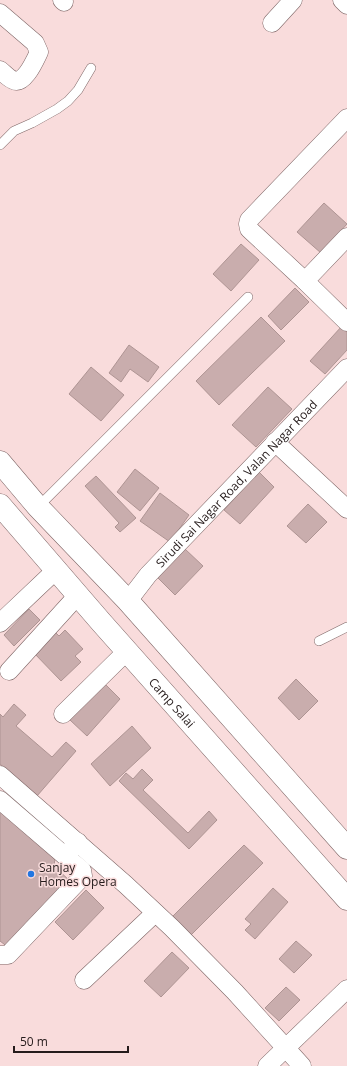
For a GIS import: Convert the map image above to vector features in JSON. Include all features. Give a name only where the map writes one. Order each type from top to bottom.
[{"type":"main road","points":[[0,462],[38,507],[128,601],[347,848]]},
{"type":"main road","name":"Camp Salai","points":[[0,505],[347,899]]},
{"type":"street","points":[[272,23],[293,0]]},
{"type":"street","points":[[342,0],[347,5]]},
{"type":"street","points":[[0,13],[35,43],[39,52],[24,79],[17,82],[0,70]]},
{"type":"street","points":[[347,118],[249,220],[248,224],[249,229],[347,322]]},
{"type":"street","points":[[305,281],[347,237]]},
{"type":"street","name":"Sirudi Sai Nagar Road, Valan Nagar Road","points":[[128,601],[148,575],[347,368]]},
{"type":"street","points":[[275,442],[347,510]]},
{"type":"street","points":[[0,623],[56,570]]},
{"type":"street","points":[[9,671],[78,595]]},
{"type":"street","points":[[64,714],[127,651]]},
{"type":"street","points":[[1,779],[78,842],[155,912],[235,992],[302,1066]]},
{"type":"street","points":[[0,800],[82,870],[83,876],[8,955],[0,955]]},
{"type":"street","points":[[65,856],[78,842]]},
{"type":"street","points":[[84,980],[155,912]]},
{"type":"street","points":[[267,1066],[347,989]]},
{"type":"lane","points":[[0,145],[14,131],[58,109],[68,101],[78,90],[92,68]]},
{"type":"lane","points":[[38,507],[248,297]]},
{"type":"lane","points":[[319,641],[347,627]]},
{"type":"building","points":[[324,203],[347,224],[321,253],[297,232]]},
{"type":"building","points":[[241,244],[259,260],[231,291],[213,274]]},
{"type":"building","points":[[295,288],[309,302],[281,330],[268,316]]},
{"type":"building","points":[[261,317],[285,341],[219,405],[196,381]]},
{"type":"building","points":[[342,326],[347,331],[347,350],[325,374],[310,361]]},
{"type":"building","points":[[129,345],[159,367],[148,382],[130,369],[121,382],[109,373]]},
{"type":"building","points":[[91,367],[124,395],[101,421],[69,394]]},
{"type":"building","points":[[268,387],[292,409],[256,447],[232,425]]},
{"type":"building","points":[[135,469],[159,488],[140,511],[117,492]]},
{"type":"building","points":[[259,472],[274,487],[240,524],[224,510]]},
{"type":"building","points":[[96,476],[136,518],[120,532],[115,527],[119,523],[85,486]]},
{"type":"building","points":[[160,493],[189,515],[170,542],[140,521]]},
{"type":"building","points":[[308,504],[327,522],[306,543],[287,526]]},
{"type":"building","points":[[185,549],[203,566],[175,595],[157,577]]},
{"type":"building","points":[[29,609],[40,620],[14,646],[4,635]]},
{"type":"building","points":[[52,629],[59,636],[65,630],[83,649],[75,656],[81,662],[61,681],[33,652]]},
{"type":"building","points":[[296,679],[318,701],[299,720],[278,698]]},
{"type":"building","points":[[104,683],[120,699],[87,736],[70,720]]},
{"type":"building","points":[[14,704],[26,715],[16,726],[52,757],[66,742],[76,751],[37,796],[0,764],[0,714],[3,717]]},
{"type":"building","points":[[132,726],[151,748],[110,786],[91,764]]},
{"type":"building","points":[[142,769],[153,780],[143,790],[188,833],[209,811],[217,820],[189,849],[119,781],[126,773],[133,779]]},
{"type":"building","name":"Sanjay Homes Opera","points":[[0,804],[55,858],[54,866],[71,882],[9,948],[0,941]]},
{"type":"building","points":[[244,845],[263,863],[189,937],[170,919]]},
{"type":"building","points":[[273,888],[288,902],[255,939],[245,930],[251,924],[245,919]]},
{"type":"building","points":[[86,890],[104,908],[73,940],[55,922]]},
{"type":"building","points":[[296,941],[312,955],[294,973],[279,959]]},
{"type":"building","points":[[172,952],[189,968],[161,997],[144,981]]},
{"type":"building","points":[[286,987],[300,1000],[279,1021],[265,1008]]},
{"type":"place","name":"Sanjay Homes Opera","points":[[31,874]]}]
